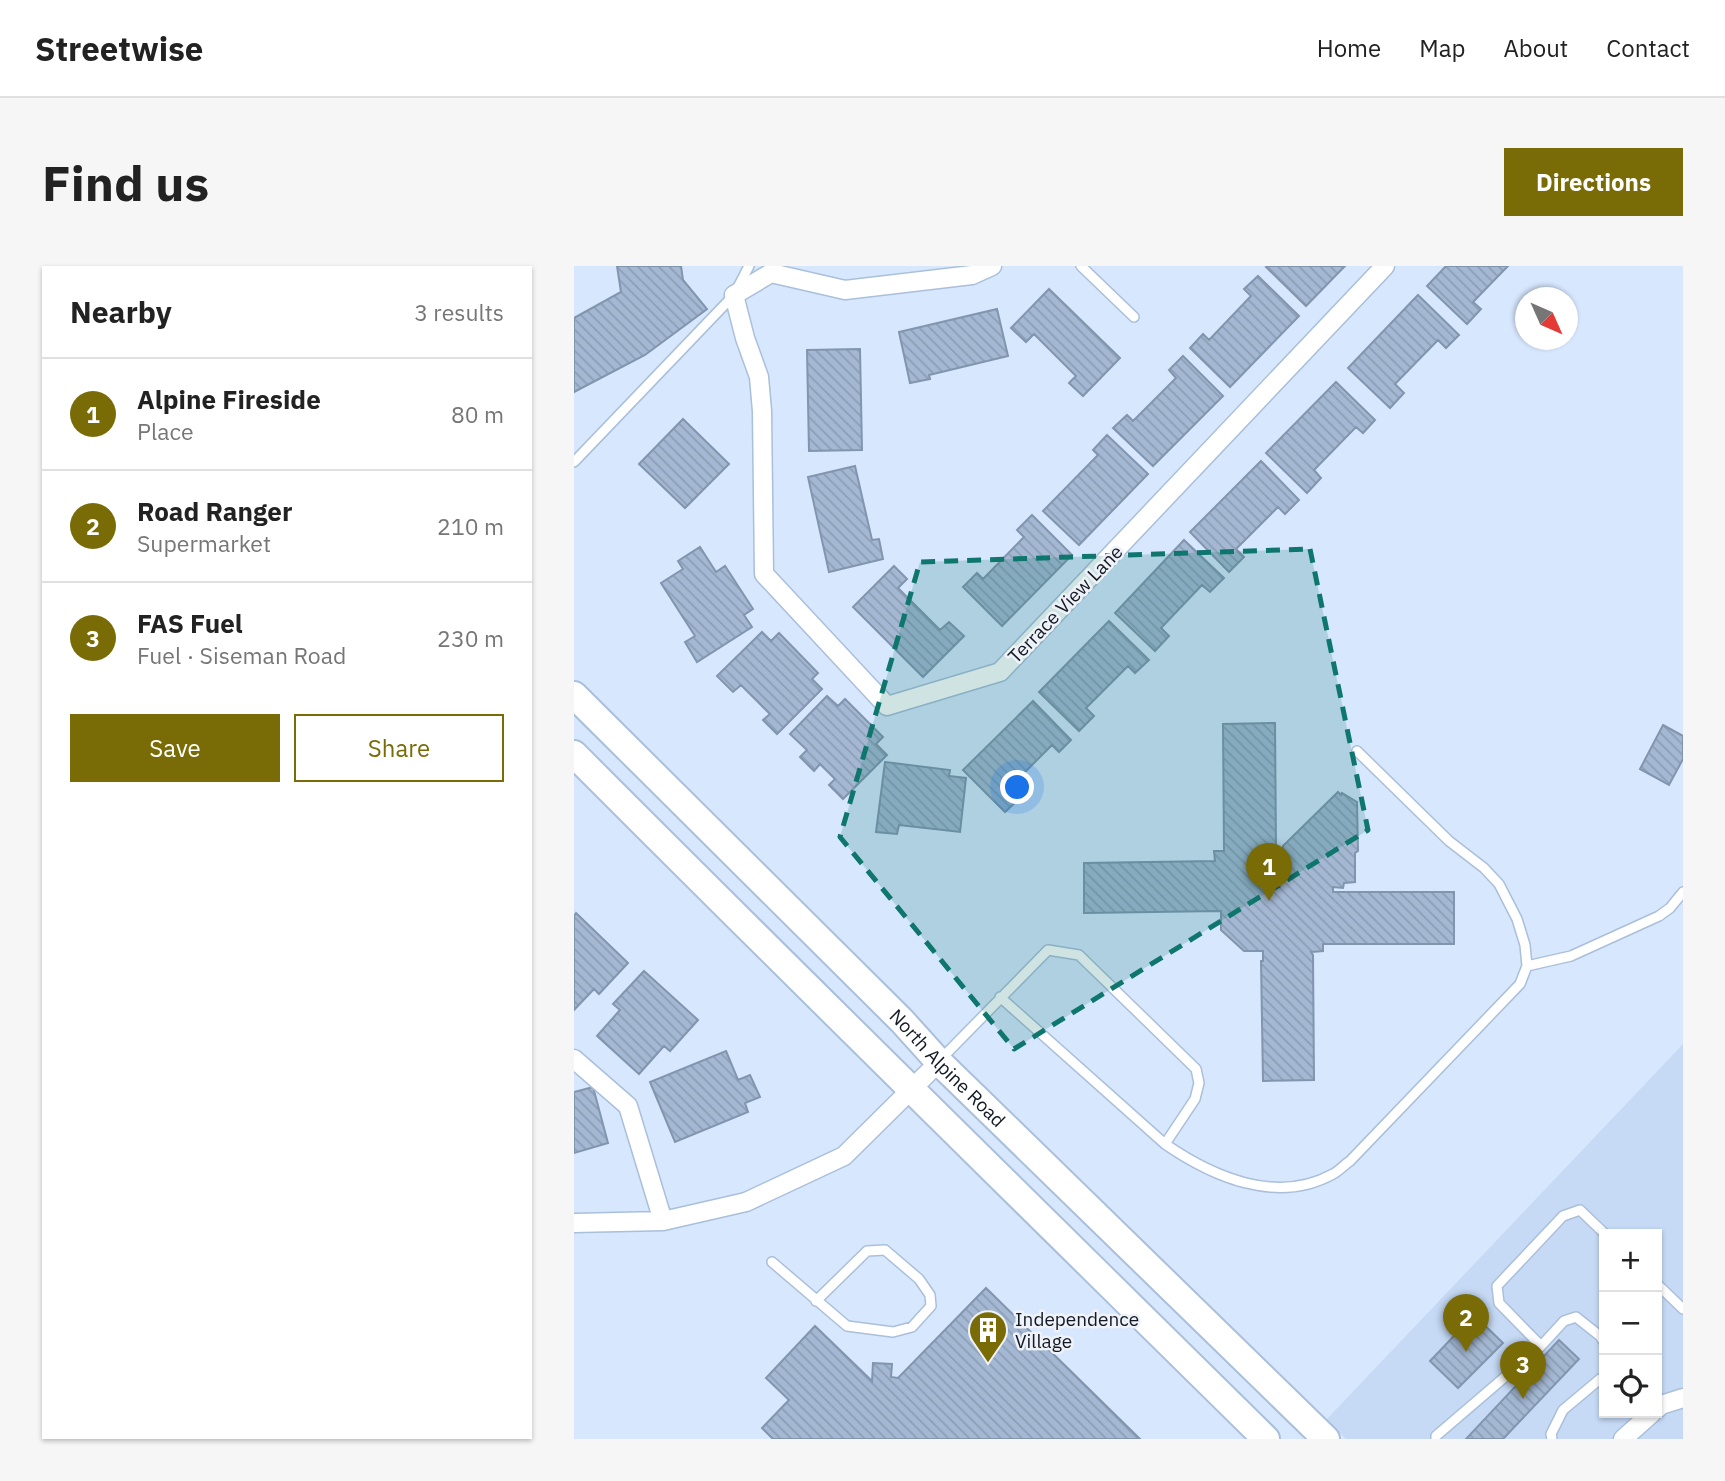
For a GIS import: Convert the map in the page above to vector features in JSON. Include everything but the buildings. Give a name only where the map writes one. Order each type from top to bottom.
[{"type":"main road","name":"North Alpine Road","points":[[574,695],[892,1011],[939,1062],[1326,1439]]},
{"type":"main road","name":"North Alpine Road","points":[[574,754],[1266,1439]]},
{"type":"street","points":[[734,295],[771,273],[845,290],[972,275],[992,266]]},
{"type":"street","name":"Terrace View Lane","points":[[734,295],[745,338],[760,377],[764,574],[887,706],[1000,672],[1385,266]]},
{"type":"street","points":[[574,1059],[628,1106],[663,1221]]},
{"type":"street","points":[[574,1223],[663,1221],[746,1202],[844,1156],[939,1062]]},
{"type":"street","points":[[1662,1405],[1683,1398]]},
{"type":"street","points":[[1622,1439],[1645,1418]]},
{"type":"lane","points":[[574,462],[734,295],[749,266]]},
{"type":"lane","points":[[1081,266],[1134,317]]},
{"type":"lane","points":[[1000,997],[1166,1144],[1189,1160],[1248,1184],[1282,1188],[1312,1183],[1334,1174],[1350,1161],[1520,984],[1527,967],[1525,945],[1517,919],[1499,884],[1484,868],[1449,841],[1357,751]]},
{"type":"lane","points":[[1527,967],[1571,956],[1659,916],[1670,908],[1683,892]]},
{"type":"lane","points":[[939,1062],[1048,950],[1079,955],[1196,1069],[1199,1083],[1195,1099],[1166,1144]]},
{"type":"lane","points":[[1541,1346],[1499,1303],[1497,1286],[1563,1216],[1580,1210],[1600,1229]]},
{"type":"lane","points":[[772,1262],[816,1301],[847,1326],[893,1332],[912,1327],[931,1306],[930,1295],[919,1279],[885,1250],[867,1251],[816,1301]]},
{"type":"lane","points":[[1662,1289],[1683,1309]]},
{"type":"lane","points":[[1436,1439],[1436,1436],[1541,1346],[1564,1321],[1576,1317],[1599,1338]]},
{"type":"lane","points":[[1549,1437],[1563,1410],[1599,1380]]},
{"type":"highlighted area","points":[[1310,549],[1368,830],[1014,1049],[840,837],[920,562]]},
{"type":"shaded area","points":[[1683,1044],[1683,1439],[1346,1439],[1326,1420]]},
{"type":"place","name":"Alpine Fireside","points":[[1269,901]]},
{"type":"place","name":"Road Ranger","points":[[1466,1352]]},
{"type":"place","name":"Independence Village","points":[[988,1364]]},
{"type":"place","name":"FAS Fuel","points":[[1523,1399]]}]
